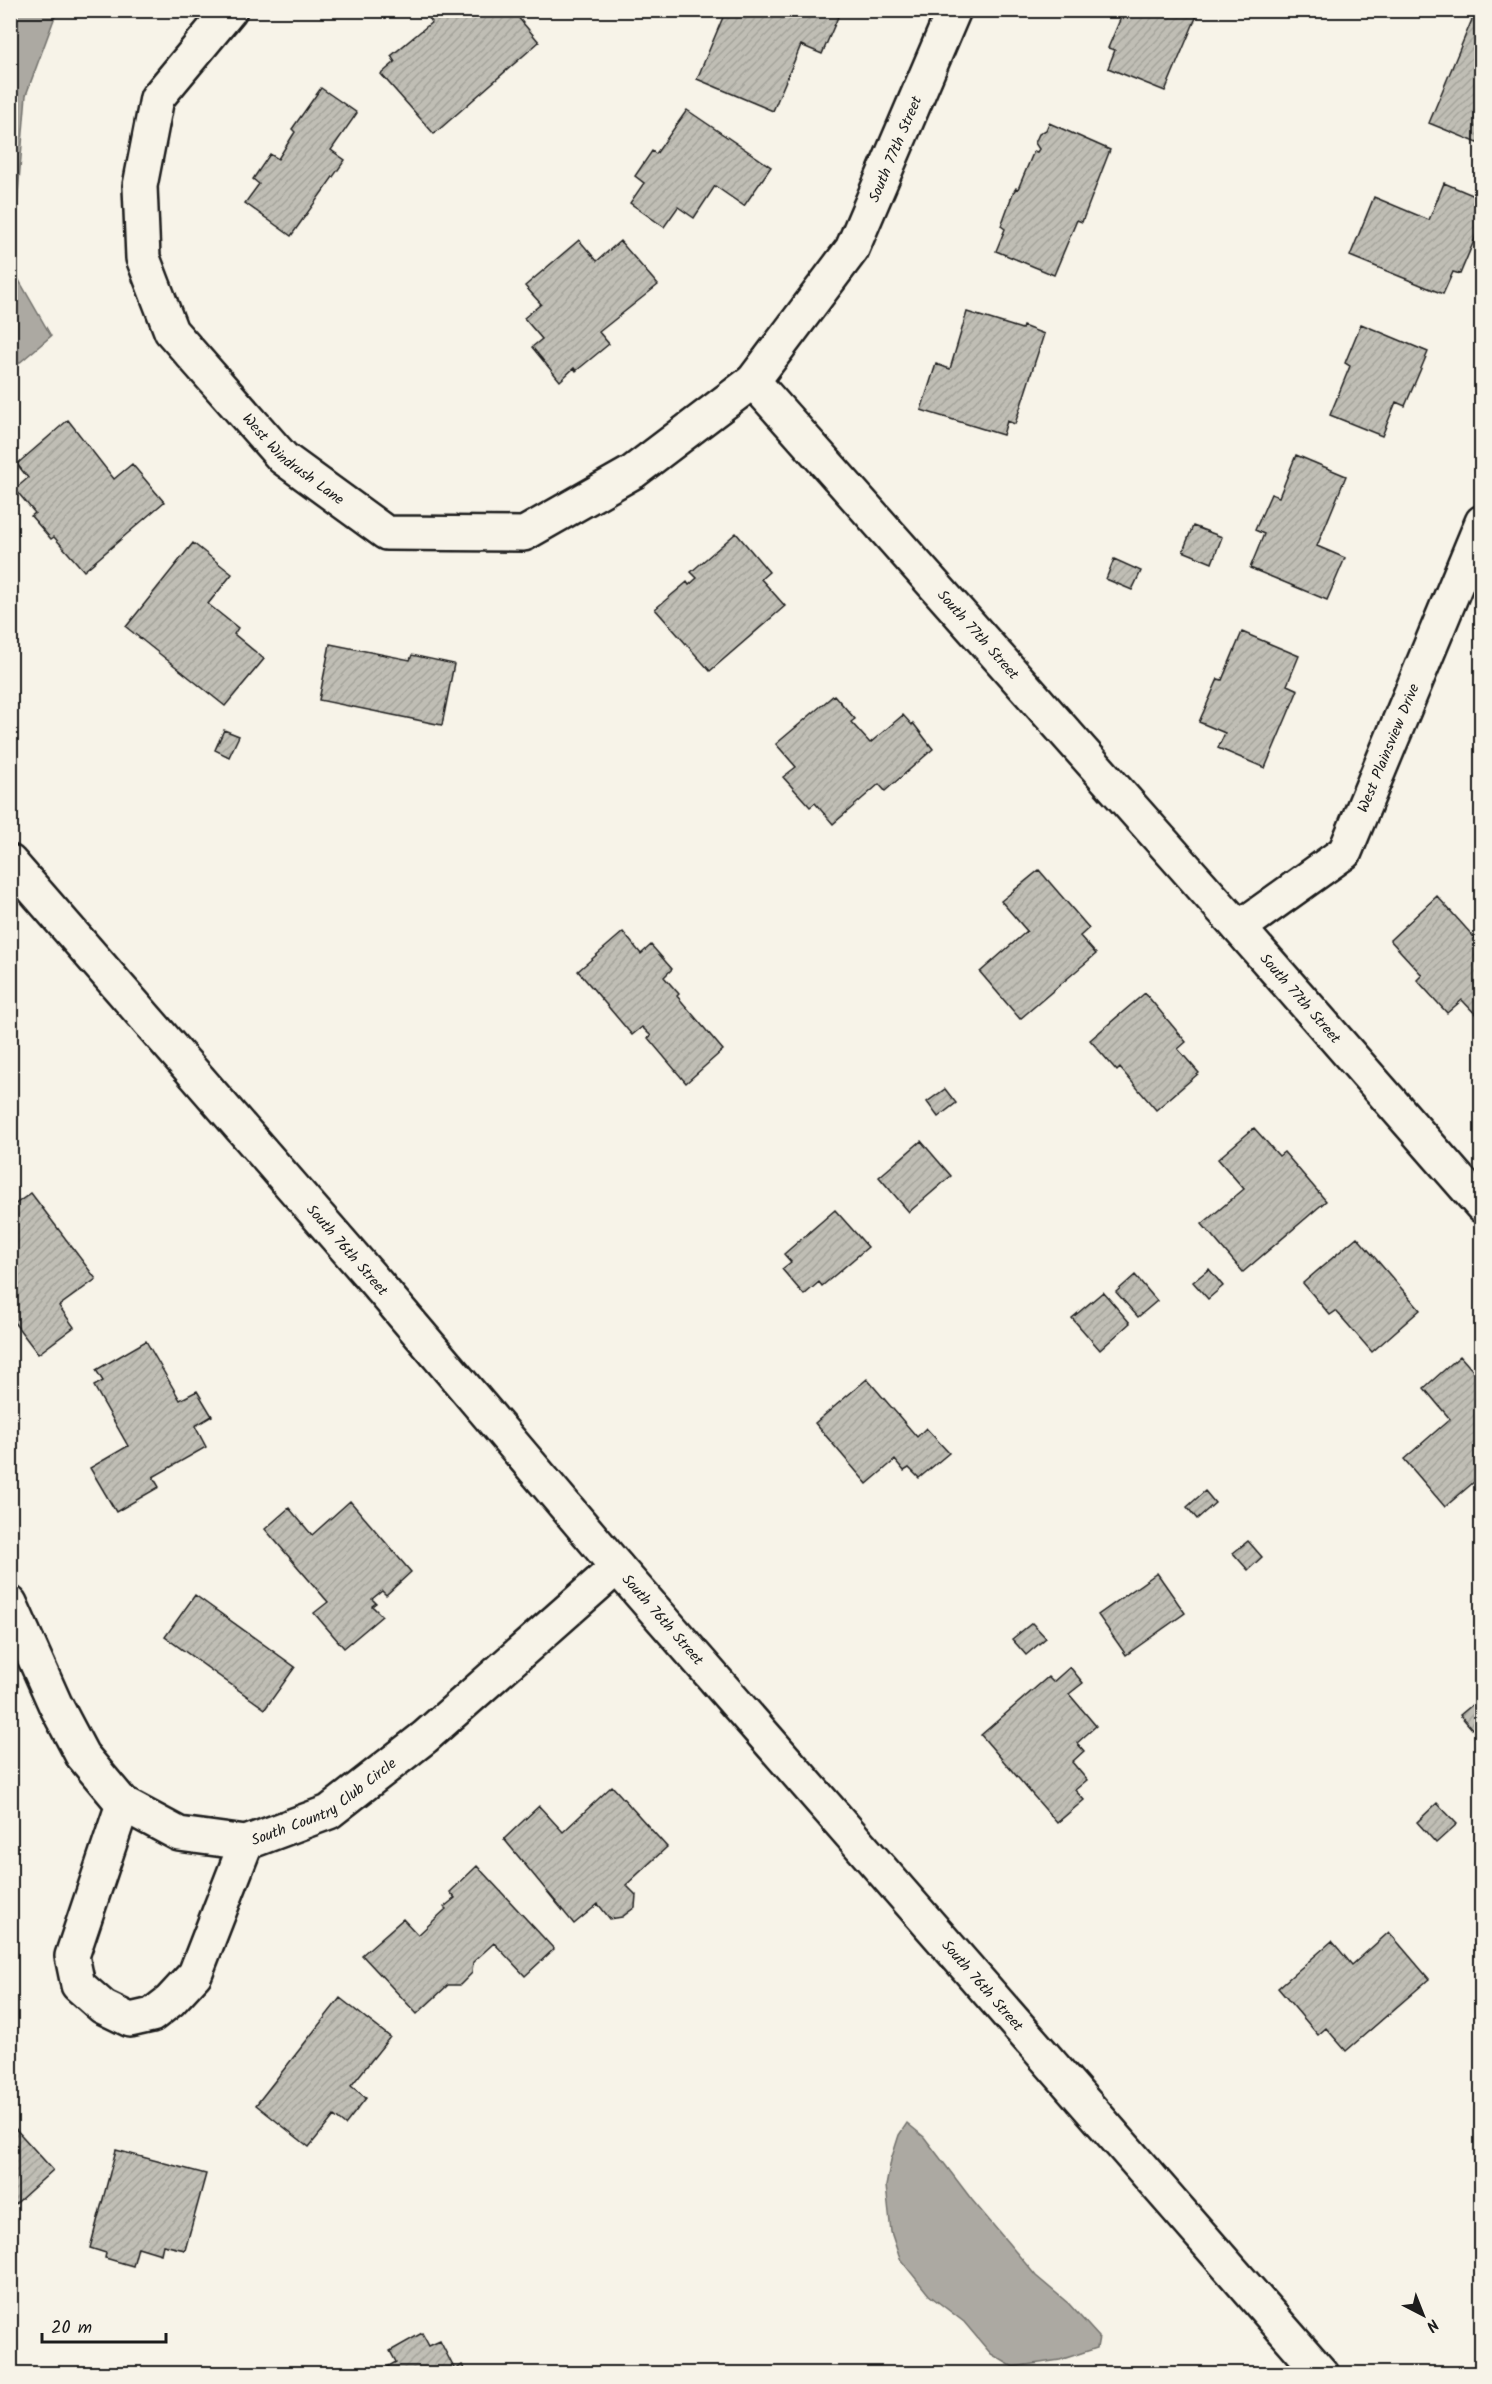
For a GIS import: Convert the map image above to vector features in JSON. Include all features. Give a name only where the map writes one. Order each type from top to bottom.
[{"type":"street","name":"West Windrush Lane","points":[[230,10],[157,98],[140,186],[143,258],[171,331],[275,450],[386,533],[524,534],[633,472],[753,381]]},
{"type":"street","name":"South 77th Street","points":[[954,10],[852,249],[753,381],[1239,928],[1482,1206]]},
{"type":"street","name":"West Plainsview Drive","points":[[1239,928],[1345,852],[1482,522]]},
{"type":"street","name":"South 76th Street","points":[[10,862],[384,1292],[617,1567],[1322,2373]]},
{"type":"street","name":"South Country Club Circle","points":[[10,1603],[55,1704],[82,1755],[123,1804],[179,1834],[246,1843],[329,1812],[425,1737],[617,1567]]},
{"type":"street","points":[[123,1804],[72,1956],[78,1985],[103,2007],[130,2020],[152,2015],[170,2001],[195,1974],[246,1843]]},
{"type":"shaded area","points":[[11,10],[57,11],[26,95],[12,268],[51,336],[11,370]]},
{"type":"shaded area","points":[[907,2123],[924,2137],[972,2200],[1036,2276],[1069,2304],[1099,2337],[1097,2348],[1060,2360],[1013,2367],[991,2354],[964,2322],[929,2295],[900,2259],[891,2232],[886,2186],[899,2135]]},
{"type":"building","points":[[422,10],[512,10],[539,42],[434,134],[381,74],[395,62],[391,56],[432,22]]},
{"type":"building","points":[[726,10],[841,10],[822,54],[801,45],[773,111],[697,79]]},
{"type":"building","points":[[1111,10],[1191,10],[1198,13],[1165,91],[1108,68],[1115,50],[1108,48],[1122,15]]},
{"type":"building","points":[[1476,10],[1482,10],[1480,144],[1429,123]]},
{"type":"building","points":[[321,88],[357,113],[331,150],[345,160],[291,236],[245,203],[259,184],[253,179],[270,154],[278,159],[295,132],[292,129]]},
{"type":"building","points":[[687,110],[771,167],[744,206],[715,186],[694,218],[678,207],[664,227],[630,203],[644,183],[635,176],[652,151],[656,154]]},
{"type":"building","points":[[1049,123],[1110,150],[1082,222],[1077,220],[1054,275],[996,251],[1005,229],[1001,226],[1013,193],[1016,188],[1018,189],[1034,151],[1037,152],[1039,149],[1035,143],[1039,134],[1046,130]]},
{"type":"building","points":[[1444,183],[1482,199],[1482,222],[1460,274],[1453,272],[1443,294],[1350,256],[1374,197],[1429,220]]},
{"type":"building","points":[[579,240],[597,261],[620,241],[658,285],[599,332],[609,344],[576,371],[574,368],[560,381],[532,347],[542,339],[524,318],[541,304],[525,286]]},
{"type":"building","points":[[967,312],[1022,329],[1023,326],[1044,334],[1015,424],[1007,421],[1003,435],[921,410],[936,364],[950,369]]},
{"type":"building","points":[[1361,324],[1428,352],[1405,406],[1396,402],[1382,436],[1330,415],[1350,366],[1345,363]]},
{"type":"building","points":[[68,420],[114,479],[132,464],[164,502],[84,571],[54,537],[51,539],[31,516],[35,513],[15,489],[28,478],[17,464]]},
{"type":"building","points":[[1296,455],[1346,476],[1317,546],[1345,558],[1327,600],[1250,568],[1264,534],[1255,530],[1271,494],[1279,497]]},
{"type":"building","points":[[1193,526],[1222,537],[1212,563],[1183,551]]},
{"type":"building","points":[[736,533],[769,572],[761,579],[785,606],[710,671],[655,609],[687,582],[689,585],[697,578],[691,572]]},
{"type":"building","points":[[193,543],[232,574],[208,604],[238,628],[234,634],[264,659],[225,706],[126,627]]},
{"type":"building","points":[[1114,559],[1141,571],[1132,590],[1106,579]]},
{"type":"building","points":[[1242,632],[1299,656],[1287,685],[1298,690],[1265,768],[1218,748],[1225,733],[1199,722],[1218,679],[1222,680]]},
{"type":"building","points":[[330,644],[410,660],[412,655],[454,664],[442,725],[319,700]]},
{"type":"building","points":[[834,695],[855,719],[851,722],[870,743],[903,715],[912,725],[913,723],[933,749],[885,791],[879,784],[833,824],[815,803],[810,807],[783,777],[796,767],[776,744]]},
{"type":"building","points":[[224,730],[239,736],[229,757],[215,750]]},
{"type":"building","points":[[1039,870],[1089,928],[1080,936],[1096,954],[1020,1019],[980,972],[1027,931],[1001,901]]},
{"type":"building","points":[[1437,896],[1482,946],[1482,1021],[1462,1000],[1447,1013],[1417,980],[1422,975],[1390,940]]},
{"type":"building","points":[[623,932],[641,954],[651,945],[672,969],[664,977],[679,994],[677,996],[723,1050],[686,1083],[648,1038],[651,1036],[642,1027],[632,1035],[578,971]]},
{"type":"building","points":[[1145,993],[1186,1042],[1178,1049],[1199,1073],[1156,1110],[1120,1068],[1117,1071],[1090,1040]]},
{"type":"building","points":[[945,1089],[956,1103],[938,1117],[927,1102]]},
{"type":"building","points":[[1254,1128],[1279,1156],[1284,1152],[1326,1201],[1243,1272],[1202,1224],[1244,1189],[1218,1159]]},
{"type":"building","points":[[921,1141],[951,1176],[909,1212],[879,1177]]},
{"type":"building","points":[[31,1193],[96,1279],[59,1306],[74,1327],[38,1354],[10,1317],[10,1288],[14,1286],[10,1282],[10,1208]]},
{"type":"building","points":[[835,1210],[868,1247],[822,1286],[819,1282],[804,1295],[782,1269],[791,1262],[784,1254]]},
{"type":"building","points":[[1357,1237],[1420,1310],[1372,1352],[1336,1311],[1330,1315],[1303,1283]]},
{"type":"building","points":[[1209,1269],[1223,1286],[1208,1299],[1193,1282]]},
{"type":"building","points":[[1135,1275],[1157,1301],[1138,1317],[1116,1292]]},
{"type":"building","points":[[1103,1292],[1130,1323],[1100,1350],[1072,1318]]},
{"type":"building","points":[[146,1341],[180,1400],[197,1391],[212,1416],[195,1426],[206,1447],[153,1477],[159,1487],[116,1512],[90,1468],[128,1446],[94,1386],[103,1381],[96,1370]]},
{"type":"building","points":[[1460,1356],[1482,1381],[1482,1475],[1445,1507],[1404,1459],[1450,1419],[1424,1388]]},
{"type":"building","points":[[867,1379],[917,1437],[926,1428],[949,1453],[919,1478],[909,1468],[904,1471],[895,1460],[867,1484],[815,1423]]},
{"type":"building","points":[[1205,1491],[1215,1503],[1197,1519],[1187,1507]]},
{"type":"building","points":[[350,1501],[411,1572],[386,1595],[382,1591],[372,1599],[376,1603],[372,1606],[382,1616],[344,1648],[314,1613],[328,1602],[265,1529],[289,1508],[312,1535]]},
{"type":"building","points":[[1248,1541],[1262,1557],[1248,1570],[1233,1553]]},
{"type":"building","points":[[1157,1573],[1185,1613],[1126,1655],[1098,1615]]},
{"type":"building","points":[[195,1595],[295,1667],[265,1709],[165,1637]]},
{"type":"building","points":[[1032,1623],[1046,1638],[1026,1655],[1012,1639]]},
{"type":"building","points":[[1070,1667],[1083,1683],[1069,1694],[1096,1726],[1077,1743],[1084,1751],[1072,1762],[1087,1780],[1075,1790],[1084,1800],[1057,1823],[981,1735],[1048,1677],[1053,1682]]},
{"type":"building","points":[[1478,1700],[1482,1705],[1482,1720],[1472,1729],[1460,1715]]},
{"type":"building","points":[[612,1786],[667,1847],[626,1885],[636,1895],[635,1907],[622,1917],[610,1919],[598,1904],[574,1924],[504,1839],[539,1806],[563,1832]]},
{"type":"building","points":[[1437,1803],[1457,1824],[1436,1843],[1417,1822]]},
{"type":"building","points":[[477,1866],[554,1949],[525,1976],[494,1943],[473,1962],[472,1973],[460,1985],[448,1985],[417,2014],[362,1955],[403,1919],[418,1935],[446,1909],[444,1907],[455,1898],[450,1892]]},
{"type":"building","points":[[1389,1932],[1429,1979],[1346,2051],[1326,2028],[1318,2035],[1278,1988],[1332,1941],[1352,1965]]},
{"type":"building","points":[[340,1998],[390,2037],[351,2086],[366,2098],[345,2125],[334,2116],[309,2147],[256,2105]]},
{"type":"building","points":[[13,2126],[53,2170],[10,2209],[10,2128]]},
{"type":"building","points":[[116,2150],[206,2174],[185,2250],[163,2245],[161,2254],[138,2247],[133,2266],[105,2258],[106,2253],[90,2248]]},
{"type":"building","points":[[422,2333],[429,2346],[440,2341],[455,2370],[462,2365],[467,2374],[375,2374],[396,2362],[390,2351]]}]
